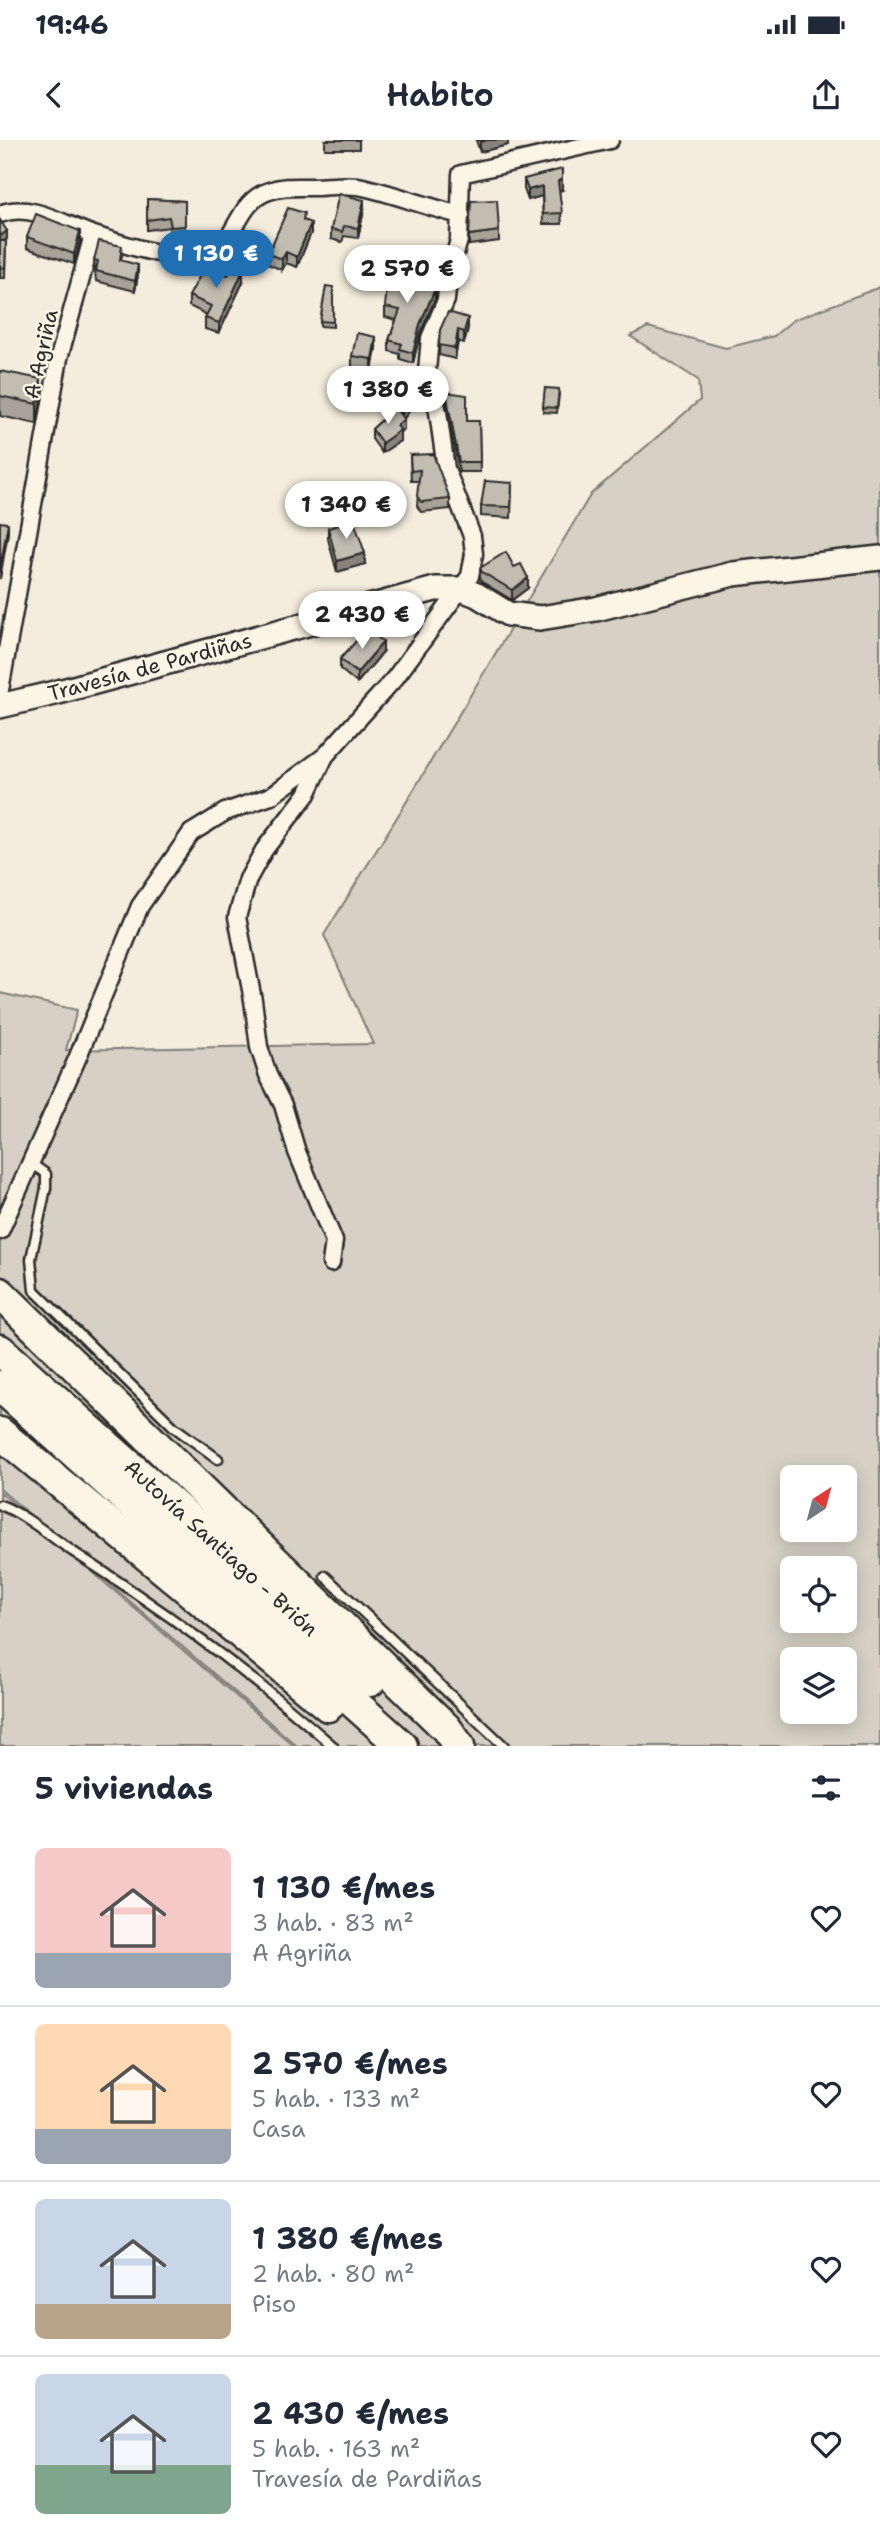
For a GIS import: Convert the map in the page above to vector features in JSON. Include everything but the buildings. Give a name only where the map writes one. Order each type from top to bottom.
[{"type":"highway","points":[[0,1293],[446,1728],[459,1746]]},
{"type":"highway","name":"Autovía Santiago - Brión","points":[[0,1350],[444,1746]]},
{"type":"highway","name":"Autovía Santiago - Brión","points":[[0,1386],[402,1746]]},
{"type":"highway","points":[[0,1433],[376,1746]]},
{"type":"street","points":[[0,1231],[32,1164],[140,906],[191,834],[225,812],[271,796],[325,756],[395,678],[470,576],[474,554],[472,536],[446,469],[426,355],[446,300],[448,278],[459,240],[461,174],[610,140]]},
{"type":"street","points":[[0,214],[8,211],[37,213],[147,250],[190,258],[208,257],[217,253],[229,238],[244,210],[257,197],[280,188],[356,186],[461,215]]},
{"type":"street","name":"A Agriña","points":[[0,690],[59,358],[93,234]]},
{"type":"street","points":[[461,589],[477,595],[508,614],[540,618],[596,609],[733,574],[880,558]]},
{"type":"street","name":"Travesía de Pardiñas","points":[[0,706],[425,592],[444,588],[461,589]]},
{"type":"street","points":[[325,756],[307,794],[264,850],[248,878],[237,917],[259,1047],[268,1075],[283,1104],[297,1152],[334,1241],[331,1263]]},
{"type":"lane","points":[[32,1164],[46,1174],[46,1188],[31,1259],[34,1290],[174,1427],[218,1459]]},
{"type":"lane","points":[[0,1505],[108,1574],[167,1616],[287,1705],[333,1746]]},
{"type":"lane","points":[[325,1576],[504,1746]]},
{"type":"shaded area","points":[[880,287],[880,1746],[297,1746],[0,1489],[0,993],[77,1010],[66,1050],[373,1044],[324,935],[591,494],[700,400],[698,380],[630,336],[648,327],[726,348],[774,336],[793,320]]},
{"type":"shaded area","points":[[0,1492],[294,1746],[0,1746]]}]
